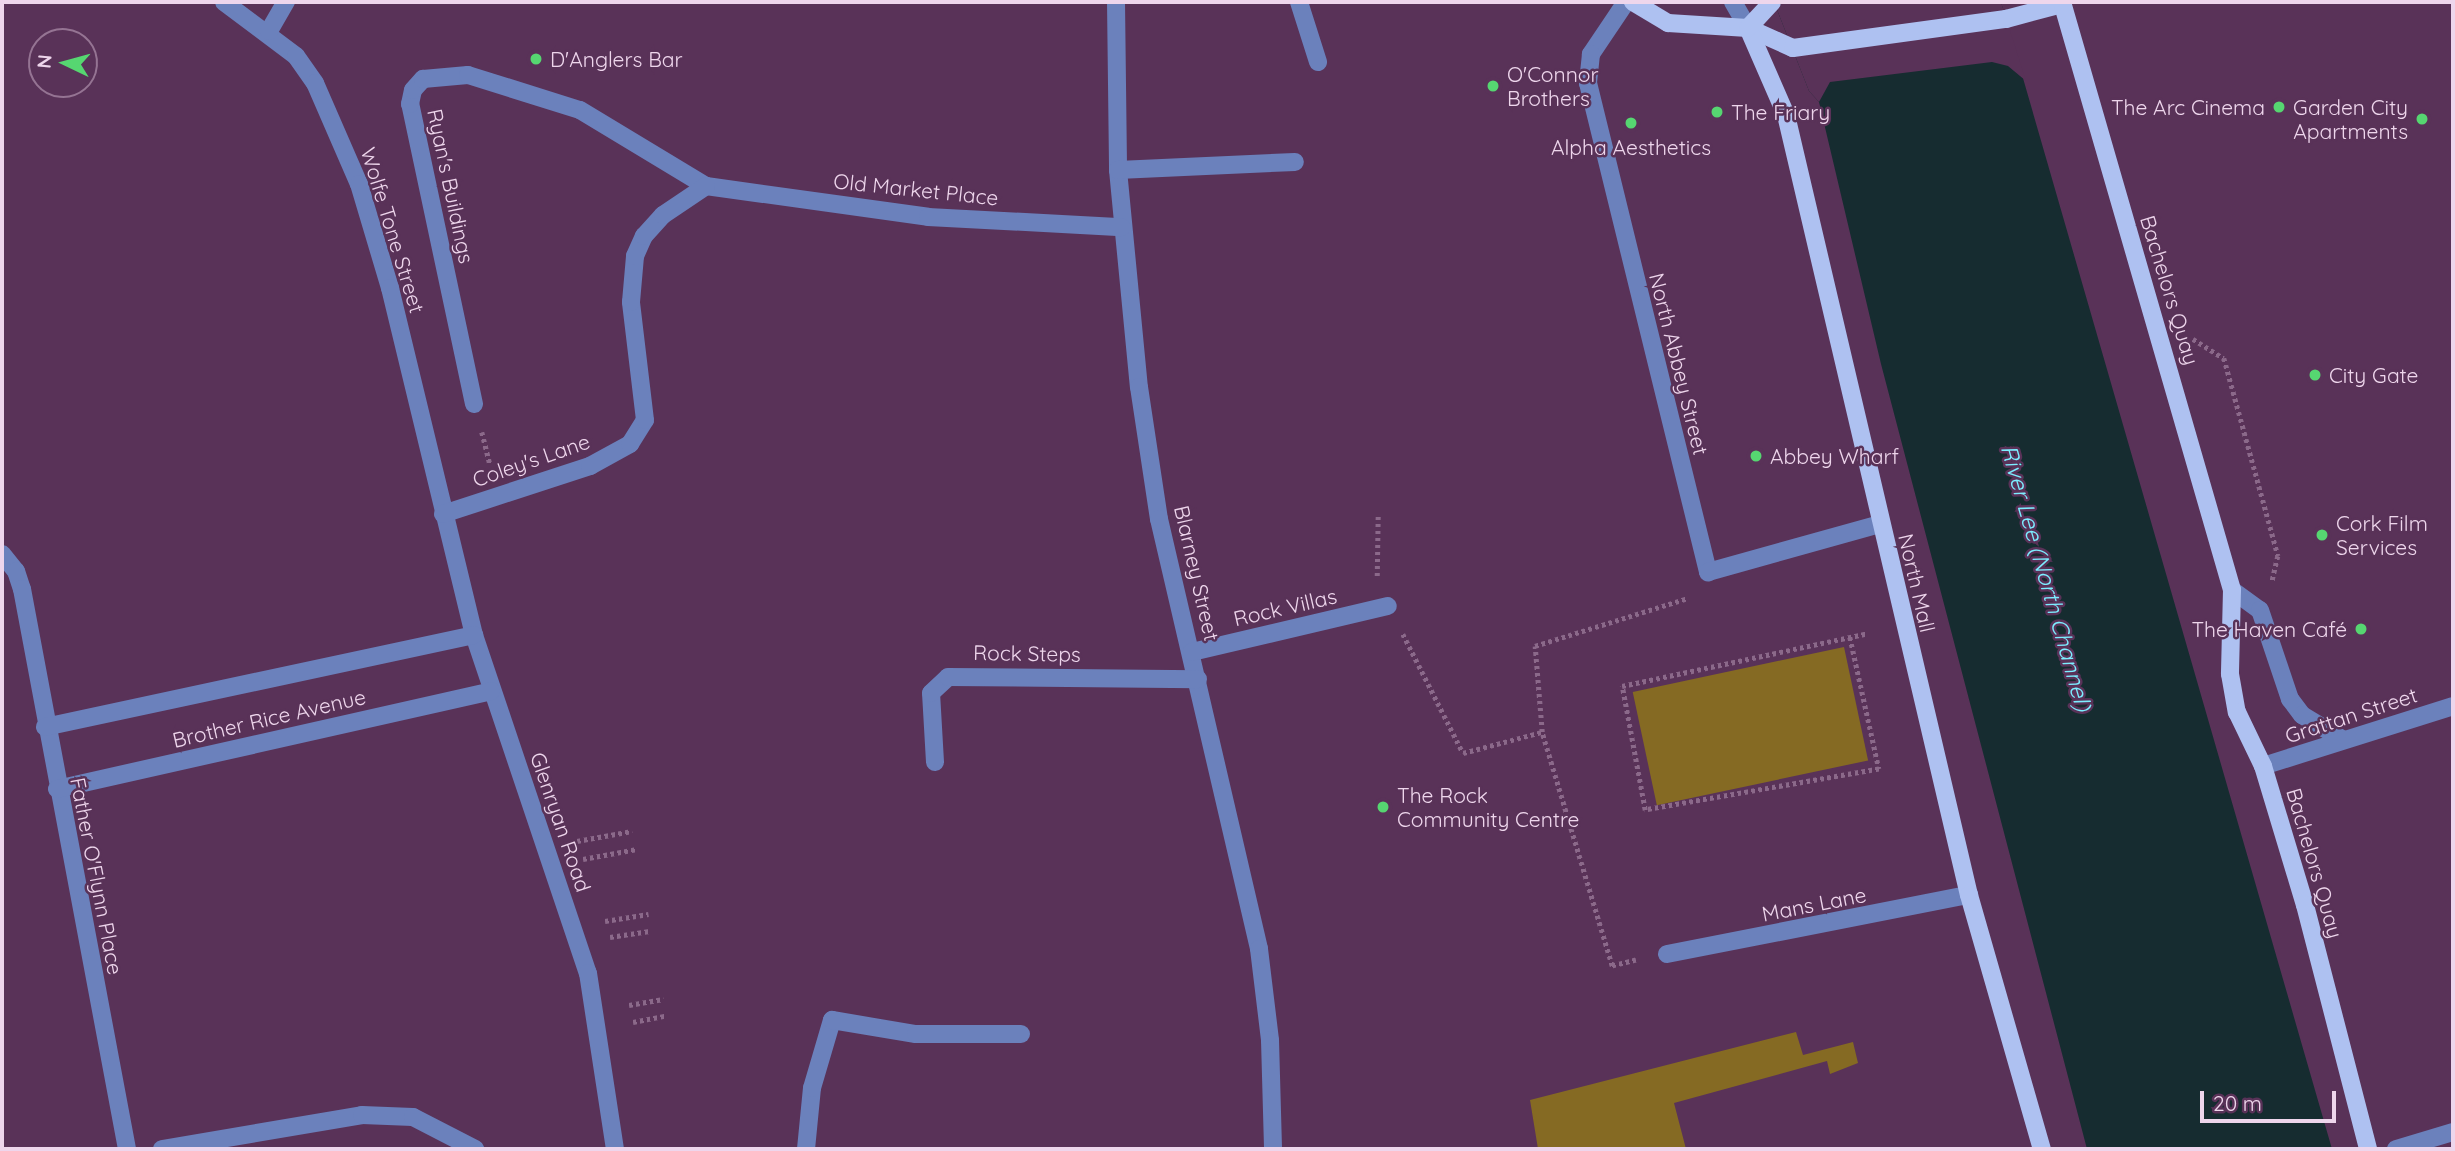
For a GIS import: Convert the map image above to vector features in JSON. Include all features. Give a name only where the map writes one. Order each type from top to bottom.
[{"type":"main road","points":[[1633,2],[1668,23],[1748,28],[1793,48],[2006,19],[2063,3]]},
{"type":"main road","points":[[1748,28],[1772,2]]},
{"type":"main road","name":"Bachelors Quay","points":[[2063,3],[2088,102],[2156,316],[2232,590],[2230,674],[2237,712],[2263,766],[2305,905],[2368,1149]]},
{"type":"main road","name":"North Mall","points":[[1748,28],[1786,115],[1969,895],[2042,1149]]},
{"type":"street","name":"Wolfe Tone Street","points":[[224,2],[269,31],[296,56],[315,83],[359,184],[390,288],[443,514]]},
{"type":"street","points":[[269,31],[286,2]]},
{"type":"street","name":"Blarney Street","points":[[1115,2],[1118,170],[1122,227],[1151,466],[1259,949],[1270,1040],[1273,1149]]},
{"type":"street","points":[[1299,2],[1318,62]]},
{"type":"street","name":"North Abbey Street","points":[[1626,2],[1591,54],[1588,83],[1708,572],[1880,524]]},
{"type":"street","points":[[1733,2],[1748,28]]},
{"type":"street","name":"Ryan's Buildings","points":[[474,404],[411,104],[412,90],[423,79],[468,75],[580,110],[706,186]]},
{"type":"street","points":[[1118,170],[1295,162]]},
{"type":"street","name":"Coley's Lane","points":[[443,514],[590,466],[630,444],[645,419],[631,302],[635,256],[644,236],[663,215],[706,186]]},
{"type":"street","name":"Old Market Place","points":[[706,186],[928,217],[1122,227]]},
{"type":"street","name":"Glenryan Road","points":[[443,514],[491,691],[588,973],[615,1149]]},
{"type":"street","name":"Father O'Flynn Place","points":[[2,554],[16,571],[26,610],[45,727],[127,1149]]},
{"type":"street","points":[[2232,590],[2260,610],[2290,699],[2302,715],[2342,739]]},
{"type":"street","name":"Rock Villas","points":[[1192,652],[1382,607]]},
{"type":"street","name":"Brother Rice Avenue","points":[[45,727],[474,635]]},
{"type":"street","name":"Rock Steps","points":[[935,762],[931,693],[948,677],[1198,679]]},
{"type":"street","name":"Brother Rice Avenue","points":[[57,789],[491,691]]},
{"type":"street","name":"Grattan Street","points":[[2263,766],[2453,706]]},
{"type":"street","name":"Mans Lane","points":[[1667,954],[1969,895]]},
{"type":"street","points":[[806,1149],[812,1088],[832,1020],[916,1034],[1021,1034]]},
{"type":"street","points":[[162,1149],[362,1115],[413,1117],[475,1149]]},
{"type":"street","points":[[2396,1149],[2453,1132]]},
{"type":"path","points":[[2156,316],[2224,358],[2278,556],[2260,610]]},
{"type":"path","points":[[1378,513],[1382,607],[1463,753],[1542,732]]},
{"type":"path","points":[[1636,960],[1612,966],[1542,732],[1535,646],[1692,597]]},
{"type":"path","points":[[1850,637],[1880,769],[1645,810],[1622,686],[1850,637],[1865,634]]},
{"type":"path","points":[[576,841],[632,831]]},
{"type":"path","points":[[583,859],[637,849]]},
{"type":"path","points":[[605,921],[648,914]]},
{"type":"path","points":[[610,937],[650,931]]},
{"type":"path","points":[[629,1006],[663,999]]},
{"type":"path","points":[[633,1022],[664,1016]]},
{"type":"shaded area","points":[[1844,647],[1868,760],[1657,805],[1633,692]]},
{"type":"shaded area","points":[[1796,1032],[1803,1055],[1853,1042],[1858,1063],[1830,1074],[1827,1061],[1674,1103],[1686,1149],[1538,1149],[1530,1100]]},
{"type":"water","name":"River Lee (North Channel)","points":[[1774,2],[2001,2],[2332,1149],[2087,1149],[1881,364],[1819,102],[1809,91]]},
{"type":"pier","points":[[1774,2],[2001,2],[2026,81],[2008,66],[1992,62],[1830,82],[1819,102],[1809,91]]},
{"type":"place","name":"D'Anglers Bar","points":[[536,59]]},
{"type":"place","name":"O'Connor Brothers","points":[[1493,86]]},
{"type":"place","name":"The Arc Cinema","points":[[2279,107]]},
{"type":"place","name":"The Friary","points":[[1717,112]]},
{"type":"place","name":"Garden City Apartments","points":[[2422,119]]},
{"type":"place","name":"Alpha Aesthetics","points":[[1631,123]]},
{"type":"place","name":"City Gate","points":[[2315,375]]},
{"type":"place","name":"Abbey Wharf","points":[[1756,456]]},
{"type":"place","name":"Cork Film Services","points":[[2322,535]]},
{"type":"place","name":"The Haven Café","points":[[2361,629]]},
{"type":"place","name":"The Rock Community Centre","points":[[1383,807]]}]
